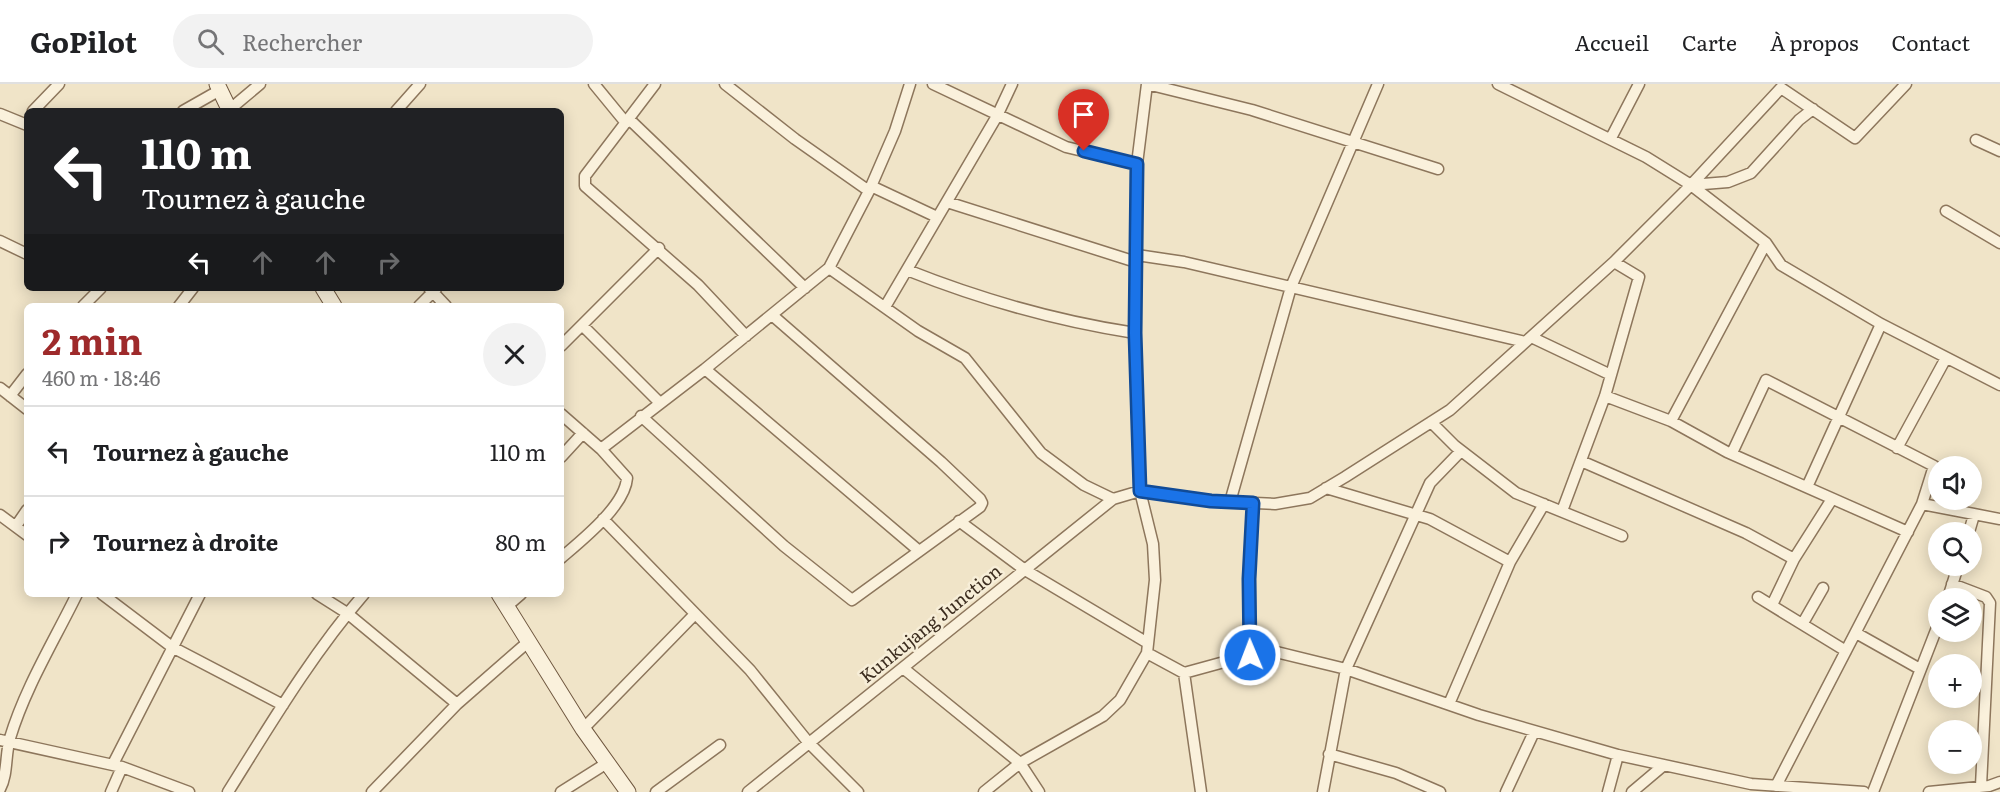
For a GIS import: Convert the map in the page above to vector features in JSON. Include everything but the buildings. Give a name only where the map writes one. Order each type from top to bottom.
[{"type":"street","points":[[36,108],[59,84]]},
{"type":"street","points":[[231,108],[260,84]]},
{"type":"street","points":[[399,108],[420,84]]},
{"type":"street","points":[[594,84],[628,121],[805,288]]},
{"type":"street","points":[[655,84],[583,180],[585,186],[659,248],[746,336]]},
{"type":"street","points":[[725,84],[795,139],[870,188],[937,217]]},
{"type":"street","points":[[601,449],[659,402],[705,369],[829,267],[870,188],[895,131],[910,84]]},
{"type":"street","points":[[933,84],[1066,147],[1137,164]]},
{"type":"street","points":[[885,308],[997,116],[1012,84]]},
{"type":"street","points":[[984,792],[1020,763],[1103,716],[1120,700],[1147,647],[1155,580],[1153,544],[1140,491],[1135,333],[1137,164],[1147,84],[1252,110],[1438,169]]},
{"type":"street","points":[[1230,502],[1291,287],[1378,84]]},
{"type":"street","points":[[1498,84],[1514,87],[1611,138],[1691,185],[1766,243],[1781,265]]},
{"type":"street","points":[[1611,138],[1639,84]]},
{"type":"street","points":[[1140,491],[1230,502],[1275,504],[1310,498],[1450,410],[1614,262],[1691,185],[1783,86],[1855,138],[1906,84]]},
{"type":"street","points":[[188,108],[219,87],[228,108]]},
{"type":"street","points":[[1691,185],[1728,182],[1751,173],[1799,120],[1813,109]]},
{"type":"street","points":[[0,114],[24,120]]},
{"type":"street","points":[[1976,140],[2000,151]]},
{"type":"street","points":[[947,202],[1137,259],[1184,262],[1528,339],[1611,375]]},
{"type":"street","points":[[1946,211],[2000,243]]},
{"type":"street","points":[[0,241],[24,253]]},
{"type":"street","points":[[1671,421],[1766,243]]},
{"type":"street","points":[[564,343],[659,248]]},
{"type":"street","points":[[1757,261],[1781,265],[1881,324],[2000,385]]},
{"type":"street","points":[[1562,511],[1605,396],[1639,277],[1614,262]]},
{"type":"street","points":[[829,267],[885,308],[965,358],[1041,453],[1084,485],[1113,499]]},
{"type":"street","points":[[907,270],[953,288],[1040,314],[1135,333]]},
{"type":"street","points":[[86,303],[98,291]]},
{"type":"street","points":[[182,303],[192,291]]},
{"type":"street","points":[[422,303],[432,291]]},
{"type":"street","points":[[434,291],[444,303]]},
{"type":"street","points":[[641,416],[784,546],[852,600],[980,507],[982,503],[980,499],[941,462],[772,315]]},
{"type":"street","points":[[1807,487],[1881,324]]},
{"type":"street","points":[[583,326],[659,402]]},
{"type":"street","points":[[1897,448],[1946,358]]},
{"type":"street","points":[[705,369],[918,550]]},
{"type":"street","points":[[10,396],[24,378]]},
{"type":"street","points":[[1731,453],[1766,380],[1934,466],[1922,504],[1776,786]]},
{"type":"street","points":[[0,388],[24,407]]},
{"type":"street","points":[[1605,396],[1671,421],[1731,453],[1908,532]]},
{"type":"street","points":[[564,417],[601,449],[627,478],[626,490],[603,519],[564,555]]},
{"type":"street","points":[[1431,422],[1461,451],[1516,493],[1622,536]]},
{"type":"street","points":[[564,454],[583,433]]},
{"type":"street","points":[[1323,792],[1346,669],[1430,483],[1461,451]]},
{"type":"street","points":[[1581,461],[1746,533],[1794,559]]},
{"type":"street","points":[[1326,488],[1430,519],[1510,562]]},
{"type":"street","name":"Kunkujang Junction","points":[[748,792],[1113,499],[1140,491]]},
{"type":"street","points":[[1772,605],[1794,559],[1832,499]]},
{"type":"street","points":[[1250,655],[1249,579],[1253,503]]},
{"type":"street","points":[[1449,704],[1510,562],[1544,504]]},
{"type":"street","points":[[1922,504],[2000,519]]},
{"type":"street","points":[[16,526],[24,514]]},
{"type":"street","points":[[1972,522],[1974,515]]},
{"type":"street","points":[[0,516],[24,533]]},
{"type":"street","points":[[603,519],[750,670],[808,742],[858,792]]},
{"type":"street","points":[[959,521],[1025,570],[1184,673],[1201,792]]},
{"type":"street","points":[[1951,588],[1955,576]]},
{"type":"street","points":[[1952,584],[1986,597],[1990,603],[1973,788]]},
{"type":"street","points":[[1803,623],[1823,588]]},
{"type":"street","points":[[0,789],[4,782],[5,740],[75,597]]},
{"type":"street","points":[[106,597],[172,647],[283,705]]},
{"type":"street","points":[[111,792],[118,766],[172,647],[198,597]]},
{"type":"street","points":[[322,597],[347,613],[457,704]]},
{"type":"street","points":[[228,792],[283,705],[347,613],[361,597]]},
{"type":"street","points":[[1758,597],[1846,651]]},
{"type":"street","points":[[503,600],[583,729],[628,792]]},
{"type":"street","points":[[583,729],[695,614]]},
{"type":"street","points":[[1856,633],[1920,669]]},
{"type":"street","points":[[372,792],[457,704],[528,642]]},
{"type":"street","points":[[1873,792],[1931,642]]},
{"type":"street","points":[[1184,673],[1268,650],[1346,669],[1534,732],[1618,755],[1750,784],[1864,792]]},
{"type":"street","points":[[903,668],[1020,763],[1039,792]]},
{"type":"street","points":[[1506,792],[1534,732]]},
{"type":"street","points":[[5,740],[118,766],[189,792]]},
{"type":"street","points":[[656,792],[720,744]]},
{"type":"street","points":[[1329,753],[1396,773],[1440,792]]},
{"type":"street","points":[[1608,792],[1618,755]]},
{"type":"street","points":[[561,792],[607,764]]},
{"type":"street","points":[[1632,792],[1664,765]]},
{"type":"street","points":[[1929,792],[1973,788],[2000,782]]},
{"type":"route","points":[[1084,151],[1137,164],[1135,333],[1140,491],[1211,501],[1253,503],[1249,579],[1250,655]]}]
